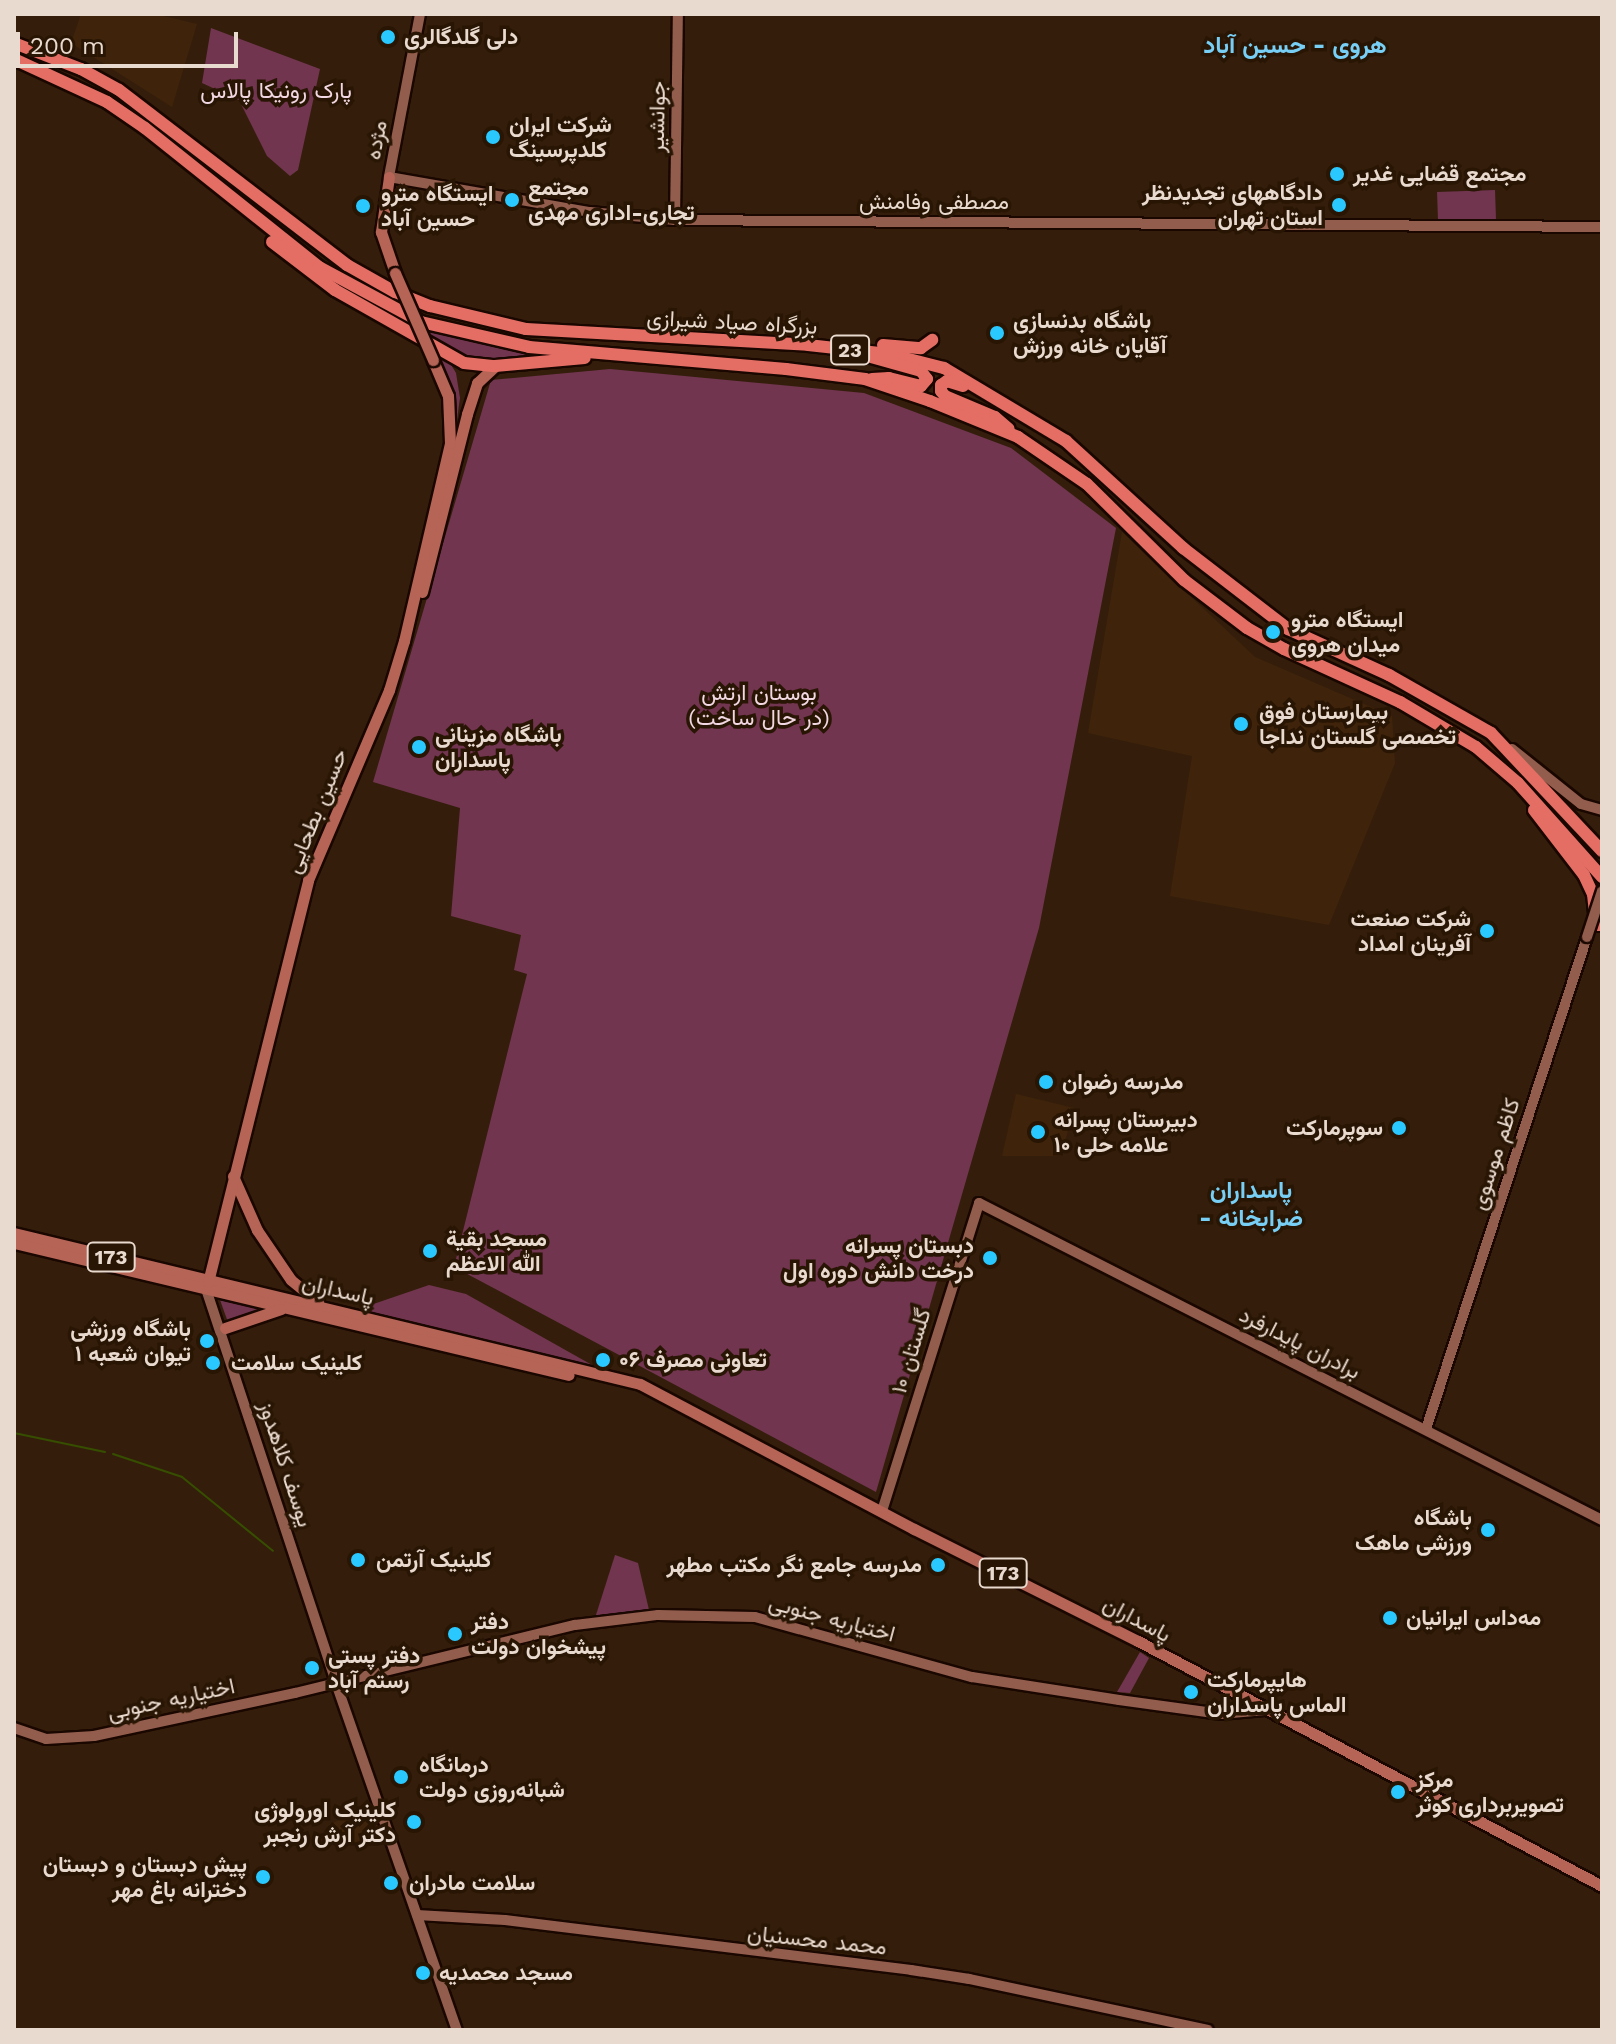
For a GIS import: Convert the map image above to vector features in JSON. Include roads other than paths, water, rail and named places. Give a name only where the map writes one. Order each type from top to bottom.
[{"type":"highway","name":"بزرگراه صیاد شیرازی","points":[[14,43],[81,69],[119,90],[347,265],[409,298],[462,316],[526,329],[736,341],[889,354],[944,368],[1066,441],[1183,548],[1288,629],[1389,675],[1491,733],[1602,851]]},
{"type":"highway","name":"بزرگراه صیاد شیرازی","points":[[14,59],[107,102],[145,128],[237,205],[319,267],[421,322],[502,343],[865,379],[930,401],[1018,437],[1087,484],[1184,580],[1247,628],[1438,724],[1476,747],[1518,783],[1602,877]]},
{"type":"highway","points":[[237,205],[276,246],[335,290],[464,363],[495,366],[609,354]]},
{"type":"highway","points":[[736,341],[763,334],[917,349],[932,340]]},
{"type":"highway","points":[[854,351],[921,371],[927,379],[921,386],[889,378],[865,379]]},
{"type":"highway","points":[[1010,407],[952,382],[941,385],[945,396],[995,417],[1018,437]]},
{"type":"highway","points":[[1518,783],[1545,826],[1584,875],[1593,894],[1596,925],[1602,925]]},
{"type":"main road","name":"مژده","points":[[420,14],[381,232],[395,273],[433,360]]},
{"type":"main road","name":"جوانشیر","points":[[675,220],[678,14]]},
{"type":"main road","name":"مصطفی وفامنش","points":[[389,177],[590,212],[675,220],[1481,226],[1593,231],[1602,227]]},
{"type":"main road","name":"حسین بطحایی","points":[[207,1286],[232,1174],[308,880],[389,690],[404,641],[450,443],[448,396],[433,360]]},
{"type":"main road","points":[[404,641],[432,556],[477,383],[495,366]]},
{"type":"main road","points":[[1491,733],[1581,804],[1602,810]]},
{"type":"main road","name":"کاظم موسوی","points":[[1426,1429],[1602,891]]},
{"type":"main road","points":[[232,1174],[257,1230],[291,1280],[325,1307]]},
{"type":"main road","name":"برادران پایدارفرد","points":[[979,1203],[1602,1520]]},
{"type":"main road","name":"گلستان ۱۰","points":[[882,1511],[979,1203]]},
{"type":"main road","name":"پاسداران","points":[[14,1233],[284,1308],[651,1392]]},
{"type":"main road","name":"پاسداران","points":[[14,1243],[207,1286],[325,1307],[640,1384],[1138,1641],[1602,1886]]},
{"type":"main road","name":"یوسف کلاهدوز","points":[[207,1286],[214,1295],[288,1536],[339,1682]]},
{"type":"main road","name":"یوسف کلاهدوز","points":[[207,1286],[339,1682]]},
{"type":"main road","points":[[225,1328],[284,1308]]},
{"type":"main road","points":[[280,1548],[288,1536]]},
{"type":"main road","name":"اختیاریه جنوبی","points":[[14,1728],[46,1739],[94,1736],[339,1682],[575,1625],[658,1615],[755,1617],[972,1677],[1221,1714],[1265,1710]]},
{"type":"main road","points":[[339,1682],[373,1790],[381,1803]]},
{"type":"main road","points":[[339,1682],[377,1780],[381,1803],[457,2030]]},
{"type":"main road","name":"محمد محسنیان","points":[[417,1915],[505,1920],[911,1970],[969,1979],[1208,2030]]},
{"type":"waterway","points":[[14,1433],[105,1452]]},
{"type":"waterway","points":[[113,1454],[182,1477],[273,1551]]},
{"type":"place","name":"دلی گلدگالری","points":[[388,37]]},
{"type":"place","name":"شرکت ایران کلدپرسینگ","points":[[493,137]]},
{"type":"place","name":"مجتمع قضایی غدیر","points":[[1337,174]]},
{"type":"place","name":"مجتمع تجاری-اداری مهدی","points":[[512,200]]},
{"type":"place","name":"دادگاههای تجدیدنظر استان تهران","points":[[1339,205]]},
{"type":"place","name":"ایستگاه مترو حسین آباد","points":[[363,206]]},
{"type":"place","name":"باشگاه بدنسازی آقایان خانه ورزش","points":[[997,333]]},
{"type":"place","name":"ایستگاه مترو میدان هروی","points":[[1273,632]]},
{"type":"place","name":"بیمارستان فوق تخصصی گلستان نداجا","points":[[1241,724]]},
{"type":"place","name":"باشگاه مزینانی پاسداران","points":[[419,747]]},
{"type":"place","name":"شرکت صنعت آفرینان امداد","points":[[1487,931]]},
{"type":"place","name":"مدرسه رضوان","points":[[1046,1082]]},
{"type":"place","name":"سوپرمارکت","points":[[1399,1128]]},
{"type":"place","name":"دبیرستان پسرانه علامه حلی ۱۰","points":[[1038,1132]]},
{"type":"place","name":"مسجد بقیة الله الاعظم","points":[[430,1251]]},
{"type":"place","name":"دبستان پسرانه درخت دانش دوره اول","points":[[990,1258]]},
{"type":"place","name":"باشگاه ورزشی تیوان شعبه ۱","points":[[207,1341]]},
{"type":"place","name":"تعاونی مصرف ۰۶","points":[[603,1360]]},
{"type":"place","name":"کلینیک سلامت","points":[[213,1363]]},
{"type":"place","name":"باشگاه ورزشی ماهک","points":[[1488,1530]]},
{"type":"place","name":"کلینیک آرتمن","points":[[358,1560]]},
{"type":"place","name":"مدرسه جامع نگر مکتب مطهر","points":[[938,1565]]},
{"type":"place","name":"مه‌داس ایرانیان","points":[[1390,1618]]},
{"type":"place","name":"دفتر پیشخوان دولت","points":[[455,1634]]},
{"type":"place","name":"دفتر پستی رستم آباد","points":[[312,1668]]},
{"type":"place","name":"هایپرمارکت الماس پاسداران","points":[[1191,1692]]},
{"type":"place","name":"درمانگاه شبانه‌روزی دولت","points":[[401,1777]]},
{"type":"place","name":"مرکز تصویربرداری کوثر","points":[[1398,1792]]},
{"type":"place","name":"کلینیک اورولوژی دکتر آرش رنجبر","points":[[414,1822]]},
{"type":"place","name":"پیش دبستان و دبستان دخترانه باغ مهر","points":[[263,1877]]},
{"type":"place","name":"سلامت مادران","points":[[391,1883]]},
{"type":"place","name":"مسجد محمدیه","points":[[423,1973]]},
{"type":"district","name":"هروی - حسین آباد","points":[[1295,46]]},
{"type":"district","name":"پاسداران - ضرابخانه","points":[[1251,1205]]},
{"type":"park label","name":"پارک رونیکا پالاس","points":[[276,91]]},
{"type":"park label","name":"بوستان ارتش (در حال ساخت)","points":[[759,704]]}]
